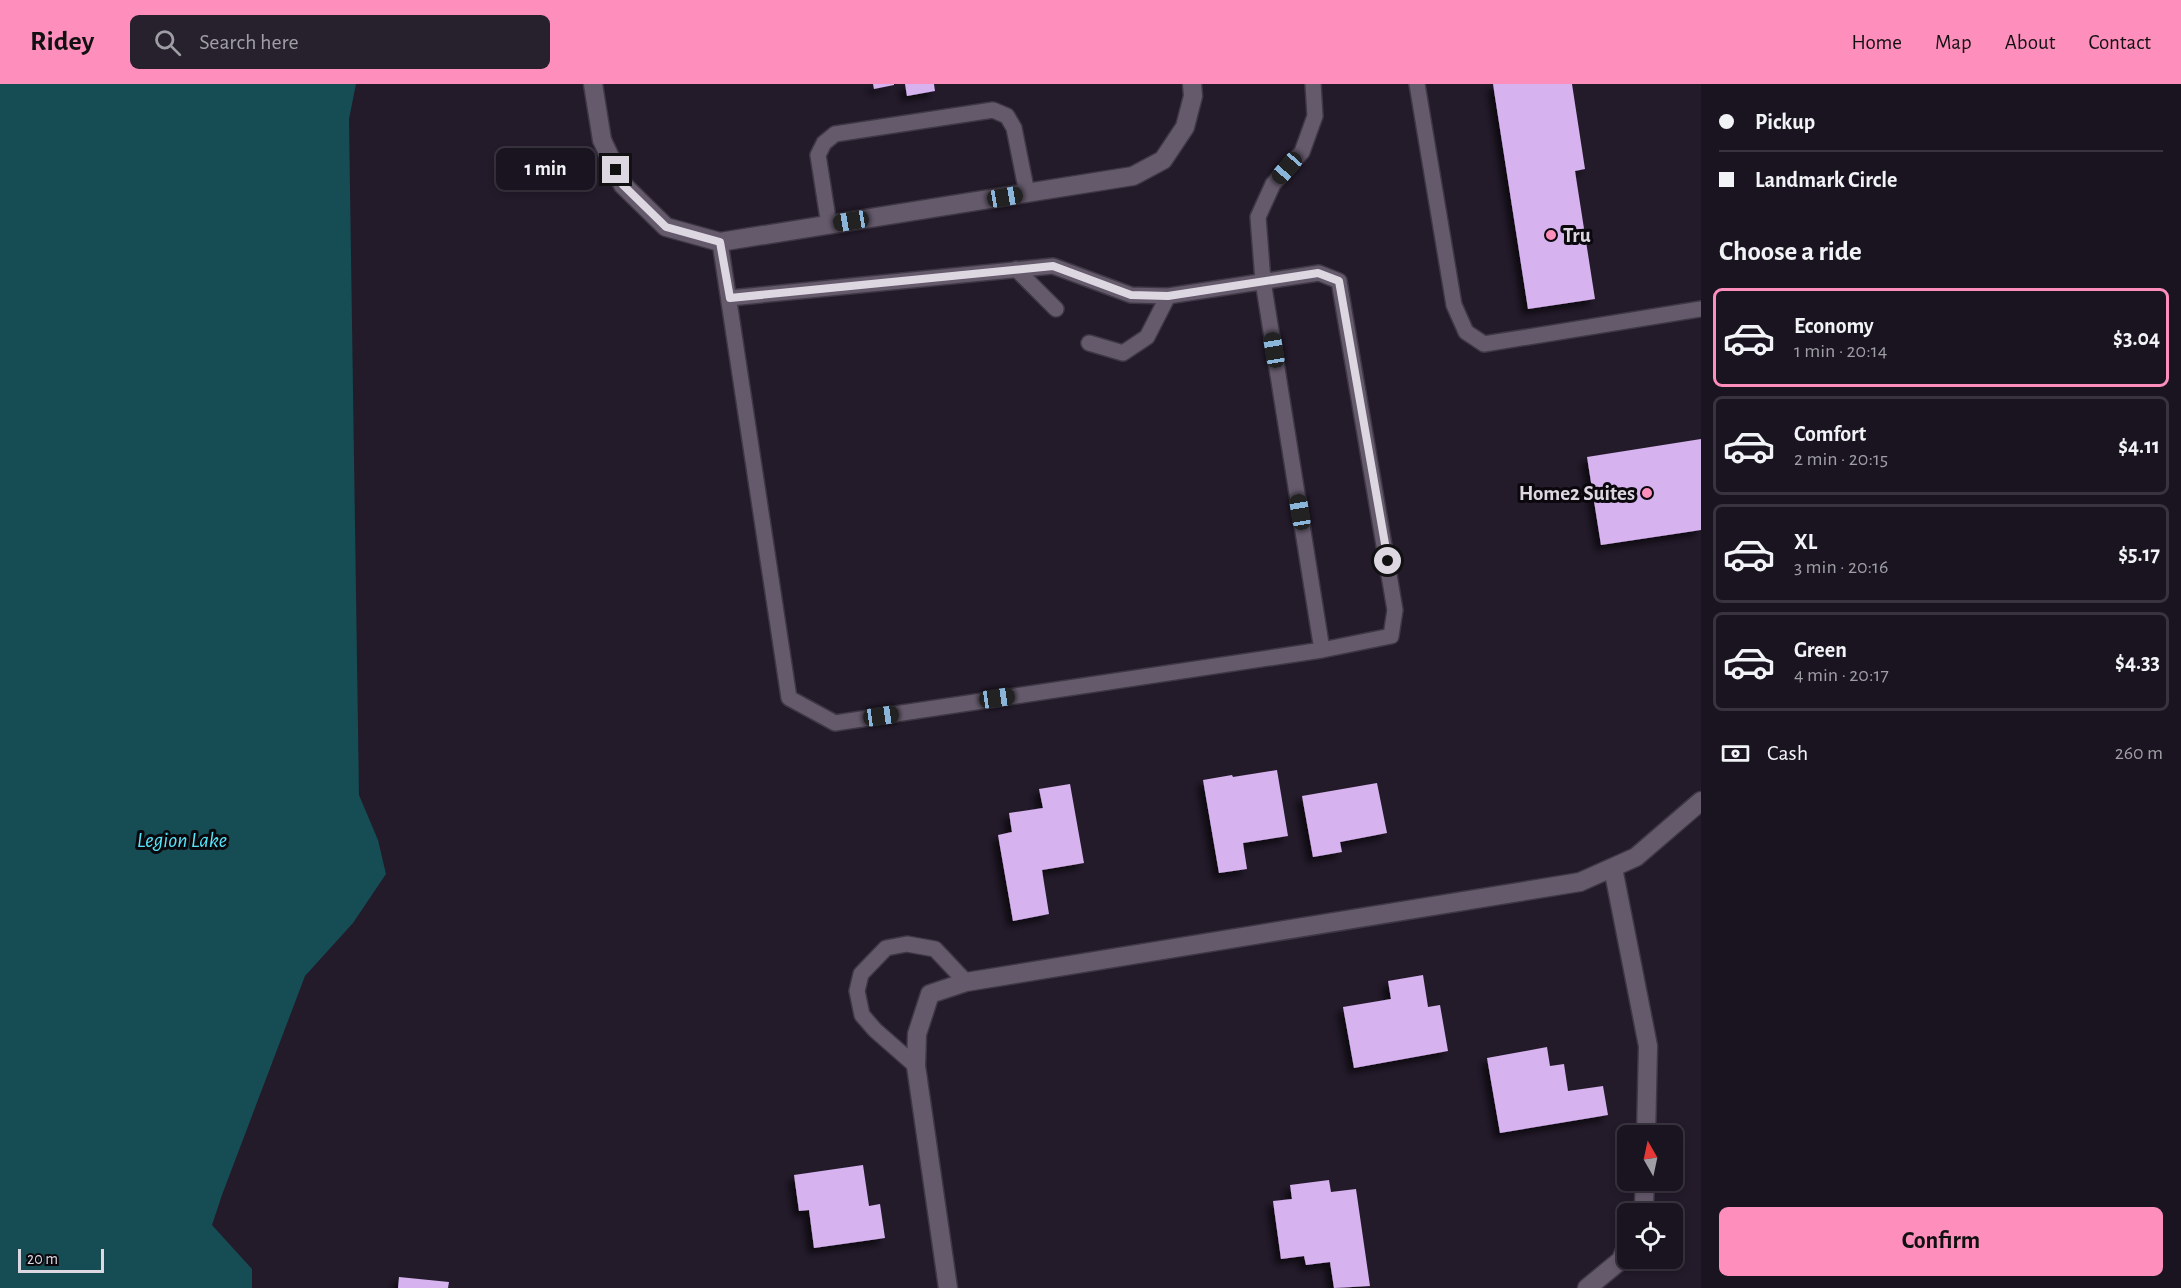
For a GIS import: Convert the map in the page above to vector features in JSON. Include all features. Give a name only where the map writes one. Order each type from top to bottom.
[{"type":"street","points":[[593,84],[602,140],[623,185],[666,227],[720,242],[1133,176],[1162,159],[1185,127],[1193,96],[1192,84]]},
{"type":"street","points":[[948,1288],[916,1066],[917,1034],[930,994],[966,982],[1580,882],[1636,857],[1701,801]]},
{"type":"street","points":[[1613,868],[1648,1046],[1646,1125]]},
{"type":"street","points":[[1587,1288],[1617,1263]]},
{"type":"lane","points":[[1313,84],[1315,116],[1302,152],[1273,184],[1258,217],[1263,281],[1322,650]]},
{"type":"lane","points":[[1417,84],[1454,305],[1466,332],[1484,344],[1701,309]]},
{"type":"lane","points":[[829,225],[818,155],[824,143],[835,134],[993,110],[1007,116],[1014,129],[1027,194]]},
{"type":"lane","points":[[720,242],[789,698],[835,723],[1322,650],[1391,636],[1395,610],[1388,561],[1339,281],[1318,273],[1168,296],[1131,295],[1053,266],[730,298]]},
{"type":"lane","points":[[1016,269],[1056,309]]},
{"type":"lane","points":[[1089,343],[1123,353],[1147,337],[1168,296]]},
{"type":"lane","points":[[916,1066],[874,1030],[862,1015],[857,991],[861,974],[886,948],[907,944],[935,949],[966,982]]},
{"type":"water","name":"Legion Lake","points":[[0,84],[356,84],[349,119],[359,795],[378,840],[386,874],[353,923],[305,976],[212,1225],[252,1269],[252,1288],[0,1288]]},
{"type":"building","points":[[873,84],[894,84],[894,85],[874,89]]},
{"type":"building","points":[[905,84],[934,84],[935,91],[907,96]]},
{"type":"building","name":"Tru","points":[[1493,84],[1572,84],[1585,169],[1575,171],[1595,299],[1528,309]]},
{"type":"building","name":"Home2 Suites","points":[[1701,439],[1701,530],[1601,545],[1587,457]]},
{"type":"building","points":[[1277,770],[1288,836],[1243,843],[1247,869],[1219,873],[1203,780]]},
{"type":"building","points":[[1377,783],[1387,833],[1340,842],[1342,852],[1313,857],[1302,796]]},
{"type":"building","points":[[1070,784],[1084,863],[1042,870],[1049,914],[1013,921],[998,835],[1012,832],[1009,813],[1043,808],[1039,789]]},
{"type":"building","points":[[1423,975],[1428,1007],[1440,1005],[1448,1051],[1354,1068],[1343,1007],[1391,999],[1388,981]]},
{"type":"building","points":[[1547,1047],[1550,1066],[1564,1064],[1568,1091],[1603,1086],[1608,1115],[1500,1133],[1487,1058]]},
{"type":"building","points":[[863,1165],[869,1206],[880,1204],[885,1238],[814,1248],[809,1210],[799,1211],[794,1175]]},
{"type":"building","points":[[1329,1180],[1331,1192],[1356,1189],[1370,1286],[1334,1288],[1330,1262],[1306,1265],[1304,1256],[1281,1259],[1273,1201],[1292,1199],[1290,1185]]},
{"type":"building","points":[[399,1277],[449,1282],[448,1288],[398,1288]]},
{"type":"place","name":"Tru","points":[[1551,235]]},
{"type":"place","name":"Home2 Suites","points":[[1647,493]]},
{"type":"route","points":[[616,170],[623,185],[666,227],[720,242],[730,298],[1053,266],[1131,295],[1168,296],[1318,273],[1339,281],[1388,561]]}]
